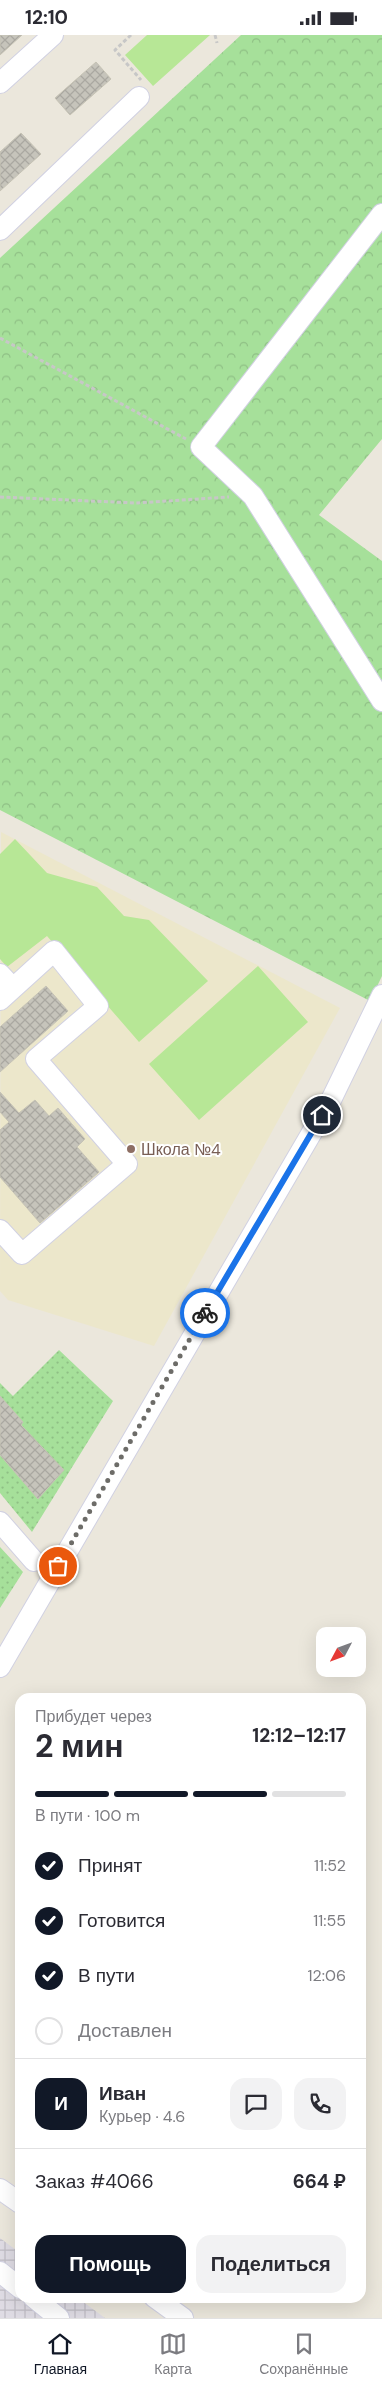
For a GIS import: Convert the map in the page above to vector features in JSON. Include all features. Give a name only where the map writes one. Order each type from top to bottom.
[{"type":"street","points":[[0,83],[53,35]]},
{"type":"street","points":[[0,230],[142,91]]},
{"type":"street","points":[[382,214],[201,447],[252,496],[382,701]]},
{"type":"street","points":[[0,1230],[22,1254],[128,1164],[36,1059],[98,1006],[54,951],[4,987]]},
{"type":"street","points":[[0,1667],[332,1098],[382,995]]},
{"type":"street","points":[[0,1522],[34,1561]]},
{"type":"street","points":[[0,2189],[15,2200]]},
{"type":"street","points":[[0,2272],[15,2284]]},
{"type":"street","points":[[40,2303],[59,2318]]},
{"type":"street","points":[[162,2303],[183,2318]]},
{"type":"path","points":[[131,35],[114,50],[142,91]]},
{"type":"path","points":[[215,35],[217,43]]},
{"type":"path","points":[[0,338],[201,447]]},
{"type":"path","points":[[0,497],[136,503],[252,496]]},
{"type":"shaded area","name":"Школа №4","points":[[1,832],[340,1008],[154,1346],[8,1300],[0,1291]]},
{"type":"shaded area","points":[[0,2238],[15,2249],[15,2303],[85,2303],[105,2318],[0,2318]]},
{"type":"green space","points":[[147,35],[210,35],[153,86],[125,55]]},
{"type":"green space","points":[[241,35],[382,35],[382,439],[319,515],[382,561],[382,976],[370,1001],[0,810],[0,258]]},
{"type":"green space","points":[[15,839],[47,873],[97,887],[124,916],[149,920],[208,981],[139,1042],[47,936],[7,967],[0,959],[0,854]]},
{"type":"green space","points":[[258,966],[308,1022],[199,1120],[149,1064]]},
{"type":"green space","points":[[59,1350],[113,1401],[32,1532],[0,1493],[0,1383],[13,1396]]},
{"type":"green space","points":[[0,1547],[23,1572],[0,1608]]},
{"type":"building","points":[[0,35],[22,35],[0,55]]},
{"type":"building","points":[[96,62],[111,79],[70,115],[55,98]]},
{"type":"building","points":[[21,133],[41,154],[0,191],[0,152]]},
{"type":"building","points":[[46,986],[68,1011],[0,1072],[0,1027]]},
{"type":"building","points":[[0,1092],[19,1113],[35,1100],[49,1116],[58,1108],[85,1139],[77,1147],[99,1172],[40,1223],[0,1177],[0,1130],[9,1122],[0,1112]]},
{"type":"building","points":[[0,1396],[23,1422],[21,1425],[64,1470],[38,1499],[0,1455]]},
{"type":"way so far","points":[[58,1566],[205,1313]]},
{"type":"place","name":"Школа №4","points":[[131,1149]]},
{"type":"route","points":[[205,1313],[322,1115]]}]
